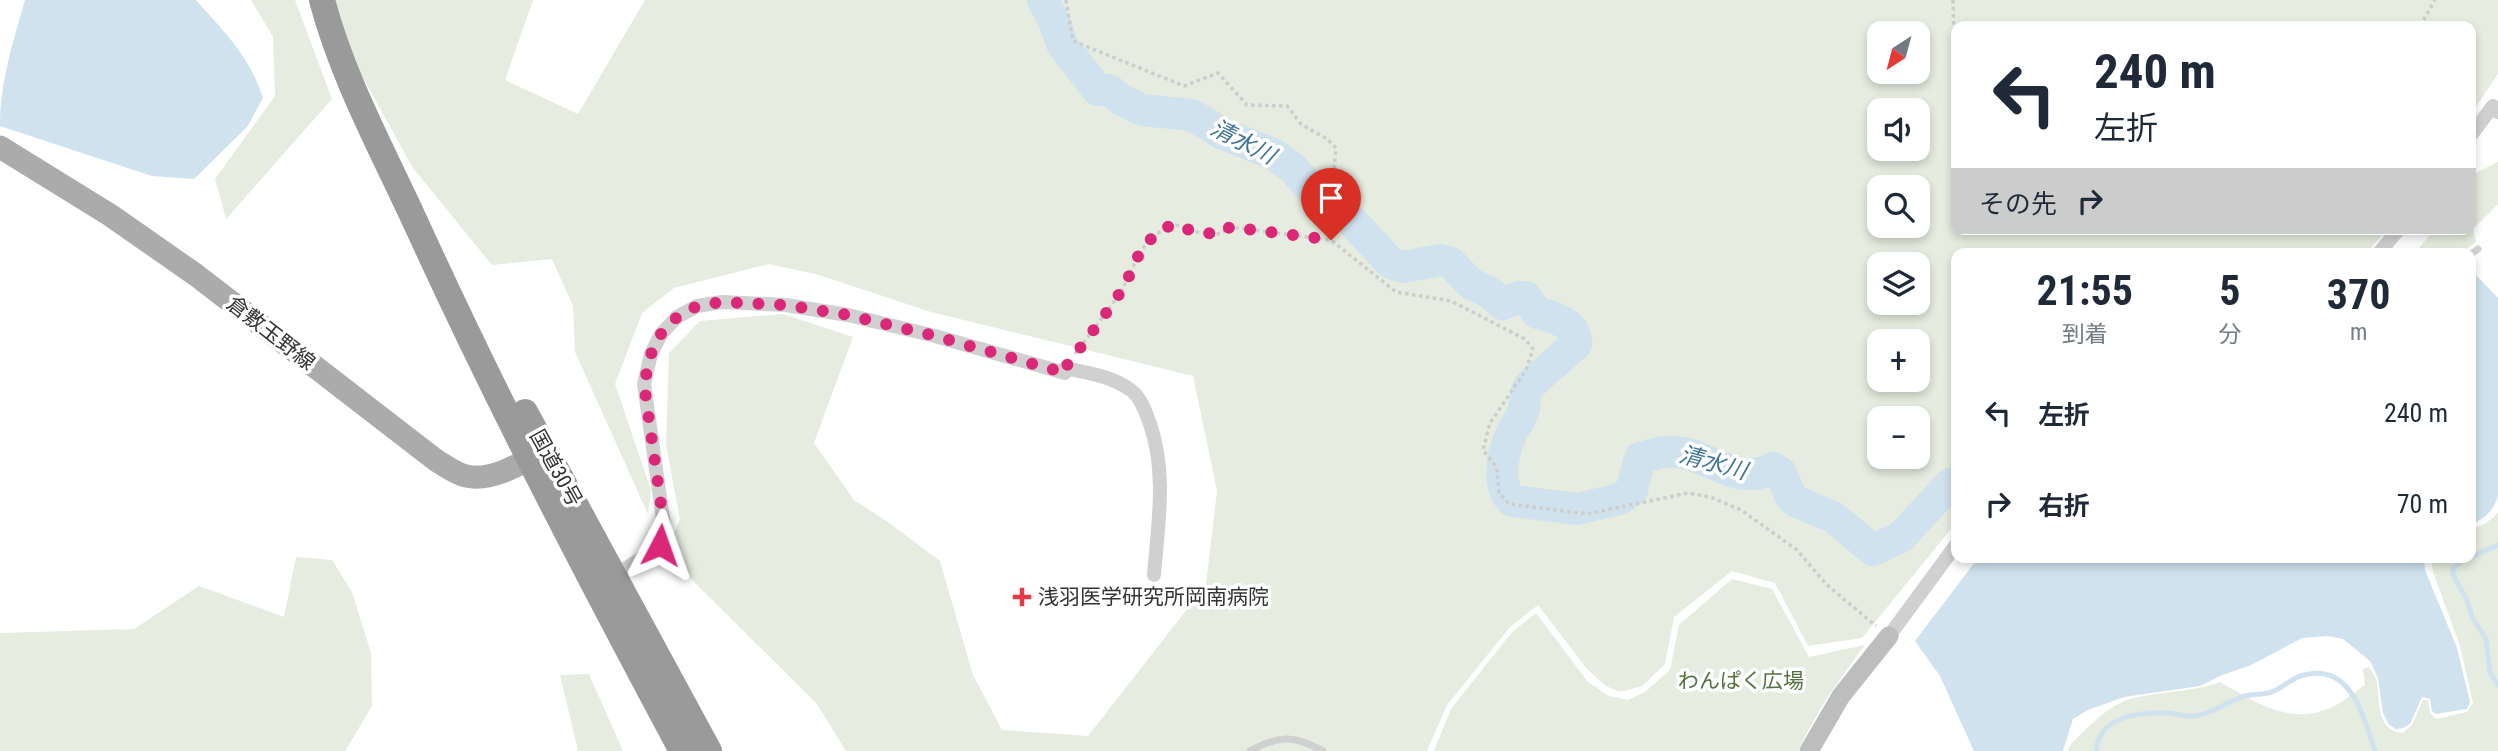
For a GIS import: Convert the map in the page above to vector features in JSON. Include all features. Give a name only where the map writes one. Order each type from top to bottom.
[{"type":"highway","name":"国道30号","points":[[322,0],[347,74],[473,347],[537,454],[604,582],[682,751]]},
{"type":"highway","name":"国道30号","points":[[604,582],[709,751]]},
{"type":"main road","name":"倉敷玉野線","points":[[0,148],[110,215],[196,275],[437,461],[465,476],[482,477],[504,471],[537,454]]},
{"type":"street","points":[[2476,128],[2493,106],[2498,112]]},
{"type":"street","points":[[604,582],[660,545],[663,537],[664,526],[644,384],[651,354],[661,334],[677,317],[697,306],[722,302],[786,305],[823,311],[935,336],[1065,373],[1065,368],[1110,378],[1134,392],[1146,411],[1157,444],[1161,485],[1154,575]]},
{"type":"street","points":[[1809,751],[1841,696],[1951,552]]},
{"type":"lane","points":[[1250,751],[1276,740],[1302,740],[1323,751]]},
{"type":"path","points":[[1066,0],[1073,41],[1185,86],[1218,74],[1247,105],[1287,106],[1301,124],[1327,139],[1336,148],[1330,212],[1331,240]]},
{"type":"path","points":[[1953,0],[1954,21]]},
{"type":"path","points":[[2423,21],[2435,0]]},
{"type":"path","points":[[1065,368],[1120,293],[1136,257],[1156,233],[1173,224],[1195,232],[1220,234],[1230,227],[1331,240],[1396,292],[1451,301],[1525,339],[1533,349],[1525,370],[1490,423],[1483,450],[1497,468],[1499,493],[1509,504],[1587,514],[1688,493],[1710,497],[1741,510],[1797,550],[1826,584],[1889,636]]},
{"type":"green space","points":[[251,0],[295,0],[332,99],[226,219],[215,179],[275,96],[273,37]]},
{"type":"green space","points":[[334,0],[533,0],[505,80],[578,114],[645,0],[2498,0],[2498,74],[2476,107],[2476,21],[1951,21],[1951,235],[2382,235],[2371,248],[1951,248],[1951,529],[1862,638],[1808,646],[1775,583],[1732,571],[1674,617],[1665,664],[1642,686],[1620,692],[1606,686],[1587,669],[1538,605],[1510,627],[1447,705],[1427,751],[846,751],[817,704],[666,554],[680,519],[666,445],[669,353],[700,321],[783,314],[853,337],[814,443],[854,500],[940,561],[973,675],[1002,730],[1088,736],[1206,585],[1217,491],[1193,376],[931,312],[819,275],[769,264],[674,288],[642,313],[615,384],[651,490],[648,514],[575,352],[573,306],[552,259],[492,265],[413,168],[351,56]]},
{"type":"green space","points":[[2498,162],[2498,204],[2476,226],[2476,173]]},
{"type":"green space","points":[[2430,235],[2474,235],[2476,242],[2468,248],[2419,248]]},
{"type":"green space","points":[[2498,513],[2498,751],[2068,751],[2070,745],[2097,720],[2111,708],[2127,700],[2220,682],[2271,709],[2299,714],[2313,713],[2333,707],[2365,685],[2363,669],[2369,667],[2377,682],[2381,714],[2388,727],[2394,731],[2403,733],[2412,725],[2423,700],[2428,700],[2430,713],[2436,719],[2467,712],[2473,703],[2460,646],[2432,563],[2476,563],[2476,527],[2485,524]]},
{"type":"green space","points":[[296,557],[332,560],[352,592],[371,653],[372,706],[345,751],[0,751],[0,633],[134,629],[199,586],[284,617]]},
{"type":"green space","name":"わんぱく広場","points":[[1732,579],[1772,589],[1809,657],[1865,645],[1828,696],[1798,751],[1434,751],[1451,709],[1512,632],[1536,613],[1588,682],[1609,696],[1628,700],[1645,692],[1670,670],[1679,625]]},
{"type":"green space","points":[[589,674],[623,751],[578,751],[560,675]]},
{"type":"water","points":[[25,0],[196,0],[243,57],[263,98],[247,127],[194,179],[152,176],[0,126],[5,78]]},
{"type":"water","points":[[2476,275],[2498,298],[2498,497],[2488,514],[2476,522]]},
{"type":"water","points":[[1974,563],[2424,563],[2457,648],[2470,702],[2467,709],[2436,714],[2432,711],[2430,699],[2422,697],[2410,724],[2396,729],[2389,725],[2383,713],[2378,678],[2370,661],[2343,639],[2328,636],[2302,638],[2251,665],[2200,686],[2124,697],[2088,710],[2073,719],[2063,751],[1974,751],[1940,676],[1915,641]]},
{"type":"waterway","name":"清水川","points":[[1043,0],[1063,46],[1098,90],[1109,90],[1142,110],[1192,115],[1223,134],[1273,154],[1294,169],[1321,202],[1346,215],[1391,263],[1403,267],[1441,260],[1451,263],[1470,283],[1490,293],[1503,304],[1526,297],[1537,313],[1557,319],[1569,327],[1576,337],[1576,344],[1530,385],[1523,412],[1507,444],[1502,470],[1504,487],[1512,501],[1577,509],[1620,499],[1632,490],[1640,458],[1664,452],[1681,453],[1745,474],[1773,468],[1781,473],[1795,501],[1833,517],[1873,550],[1901,537],[1951,484]]},
{"type":"waterway","points":[[2476,555],[2498,545]]},
{"type":"waterway","points":[[2458,563],[2453,569],[2453,575],[2467,600],[2472,617],[2486,639],[2490,672],[2498,685]]},
{"type":"waterway","points":[[2096,751],[2105,730],[2123,718],[2157,713],[2201,715],[2243,696],[2267,693],[2300,676],[2320,673],[2334,677],[2353,696],[2375,751]]},
{"type":"place","name":"浅羽医学研究所岡南病院","points":[[1022,597]]},
{"type":"route","points":[[660,545],[664,526],[644,384],[651,354],[661,334],[677,317],[697,306],[722,302],[786,305],[848,315],[935,336],[1065,373],[1065,368],[1120,293],[1136,257],[1156,233],[1173,224],[1195,232],[1220,234],[1230,227],[1331,240]]}]
